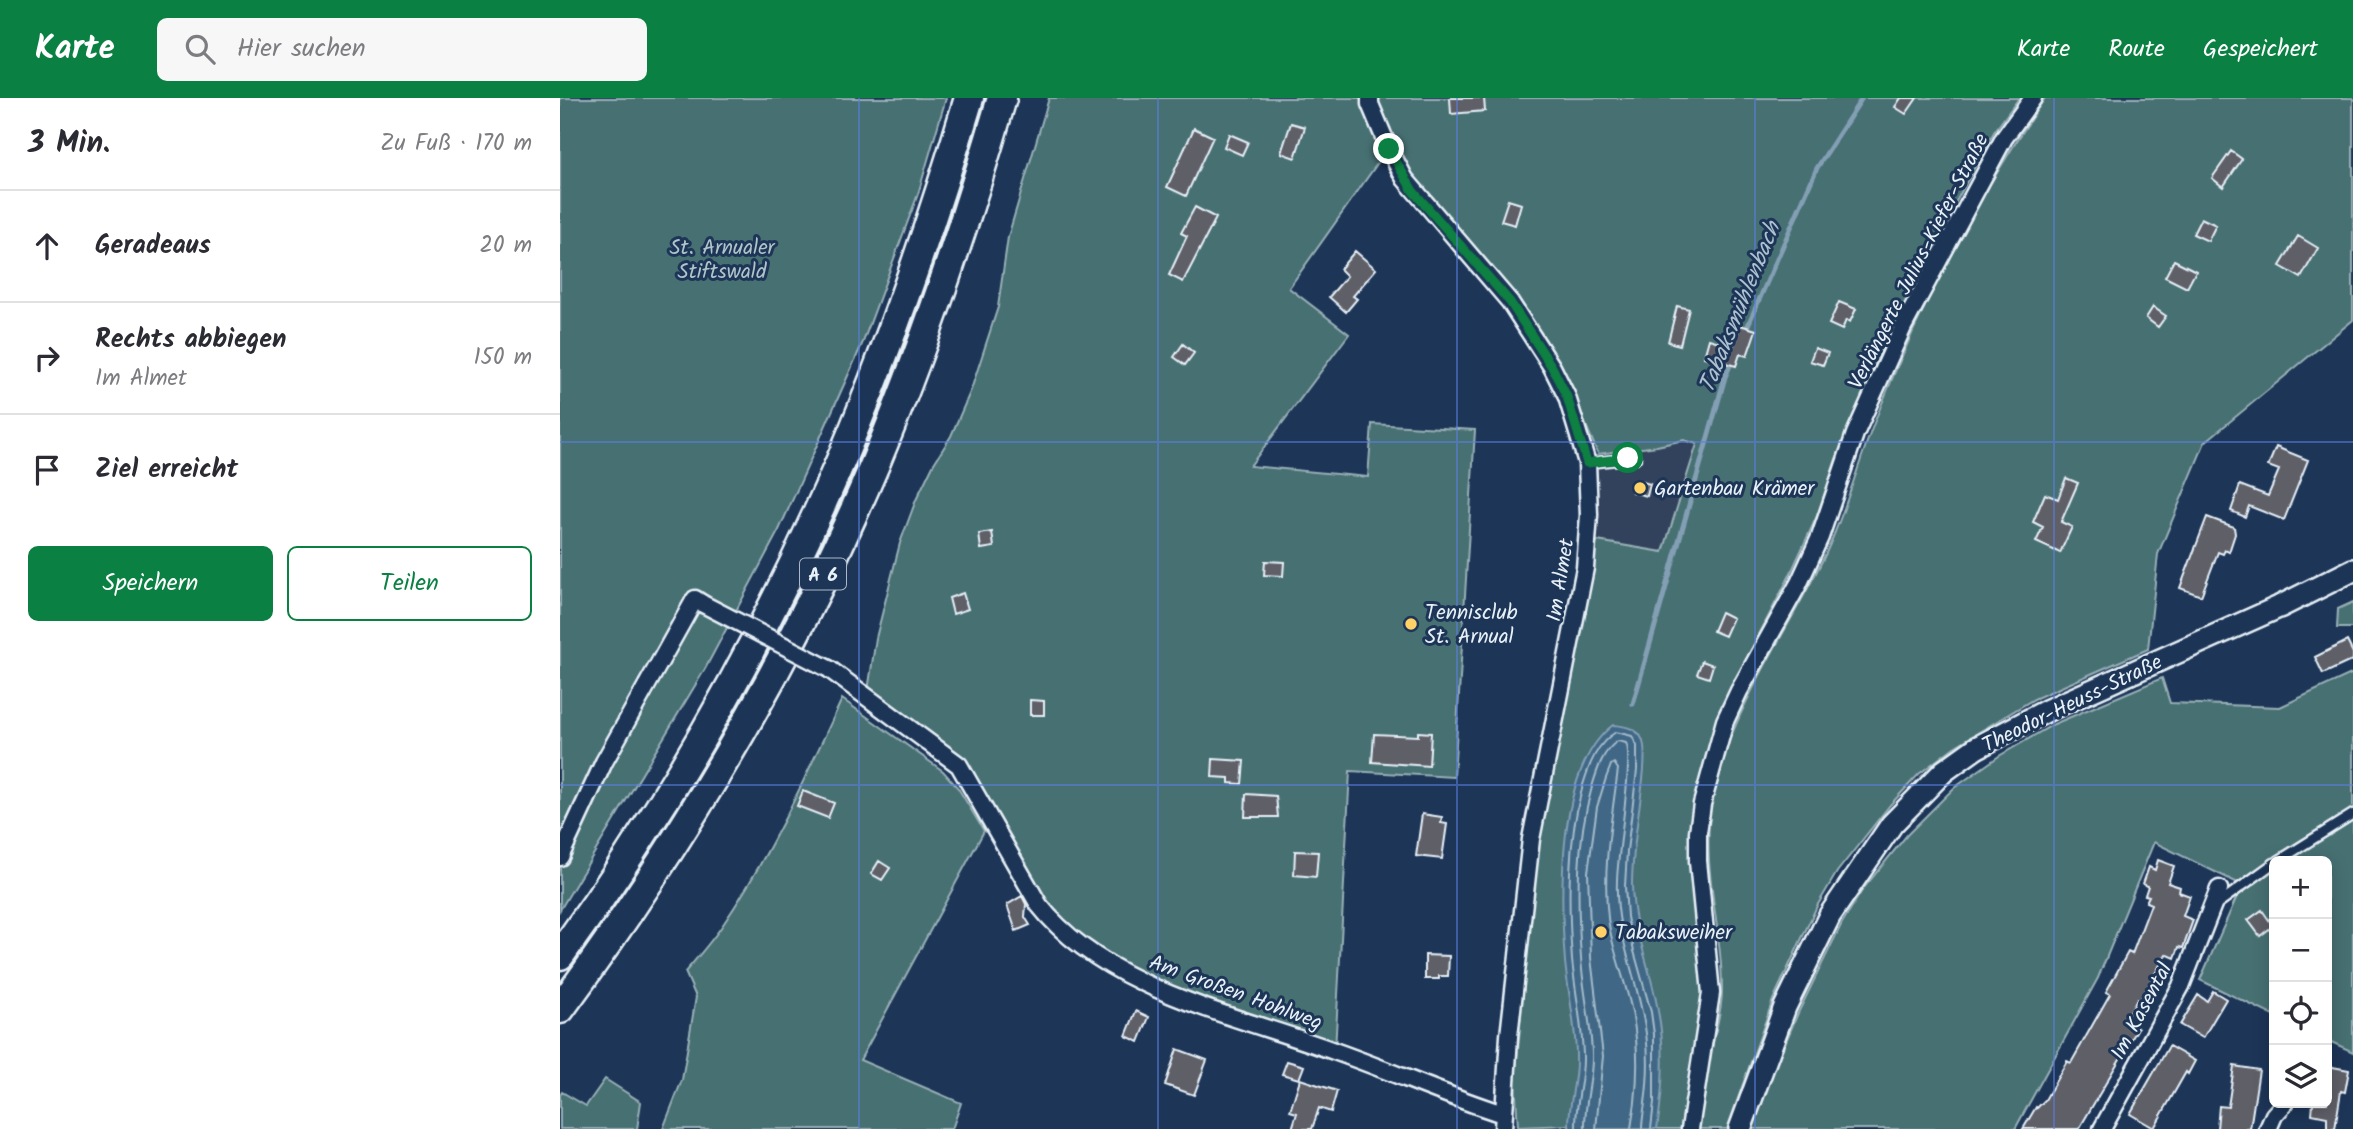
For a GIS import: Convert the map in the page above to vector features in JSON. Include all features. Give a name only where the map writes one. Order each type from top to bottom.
[{"type":"highway","name":"A 6","points":[[560,955],[691,755],[734,680],[814,520],[854,429],[906,295],[969,98]]},
{"type":"highway","name":"A 6","points":[[560,1009],[603,949],[719,769],[777,666],[843,534],[879,454],[924,337],[1002,98]]},
{"type":"street","name":"Im Almet","points":[[1370,98],[1389,149],[1405,179],[1510,302],[1552,367],[1567,397],[1587,463],[1587,555],[1531,839],[1509,1037],[1503,1121]]},
{"type":"street","name":"Verlängerte Julius-Kiefer-Straße","points":[[1690,1129],[1711,993],[1698,861],[1698,832],[1704,794],[1725,720],[1799,583],[1820,537],[1856,434],[1903,327],[2004,138],[2033,98]]},
{"type":"street","name":"Theodor-Heuss-Straße","points":[[1740,1129],[1785,1007],[1830,915],[1892,824],[1944,771],[1976,748],[2048,710],[2279,607],[2353,570]]},
{"type":"street","name":"Am Großen Hohlweg","points":[[560,857],[604,762],[695,599],[829,669],[959,765],[1039,905],[1054,924],[1111,966],[1167,993],[1335,1051],[1503,1121]]},
{"type":"street","name":"Im Kasental","points":[[2102,1129],[2181,986],[2220,889]]},
{"type":"street","points":[[2268,1129],[2280,1108]]},
{"type":"lane","points":[[1587,463],[1636,458]]},
{"type":"lane","points":[[2286,856],[2353,814]]},
{"type":"lane","points":[[2211,909],[2269,867]]},
{"type":"shaded area","points":[[1684,440],[1697,443],[1663,553],[1597,541],[1598,454]]},
{"type":"green space","name":"St. Arnualer Stiftswald","points":[[560,98],[946,98],[918,194],[863,342],[779,530],[705,669],[560,910]]},
{"type":"green space","points":[[1049,98],[2019,98],[1994,132],[1947,218],[1882,348],[1836,459],[1817,516],[1789,577],[1719,711],[1694,802],[1690,832],[1690,861],[1702,992],[1701,1015],[1683,1129],[1569,1129],[1569,1125],[1518,1127],[1515,1081],[1537,845],[1597,541],[1663,552],[1697,444],[1684,440],[1598,454],[1565,375],[1545,343],[1411,175],[1396,143],[1382,157],[1289,288],[1349,334],[1250,466],[1368,477],[1372,424],[1475,430],[1454,777],[1350,771],[1335,1051],[1167,993],[1054,924],[966,776],[869,697],[876,638],[900,543],[916,500],[951,436],[971,390],[998,307],[1008,237]]},
{"type":"green space","points":[[2045,98],[2353,98],[2353,320],[2205,442],[2158,554],[2148,649],[2034,699],[1954,747],[1919,774],[1890,805],[1837,872],[1817,906],[1773,1000],[1727,1129],[1699,1129],[1722,991],[1710,877],[1709,831],[1711,808],[1730,740],[1759,677],[1825,555],[1893,376],[1931,294],[1973,213]]},
{"type":"green space","points":[[2353,602],[2353,628],[2337,628],[2338,609]]},
{"type":"green space","points":[[2353,673],[2353,1052],[2332,1042],[2332,856],[2269,856],[2269,1014],[2200,980],[2242,885],[2154,842],[2098,978],[2015,1129],[1753,1129],[1767,1086],[1798,1013],[1842,923],[1863,889],[1907,835],[1954,788],[1999,756],[2054,724],[2162,678],[2170,703],[2280,707]]},
{"type":"green space","points":[[842,699],[943,771],[958,788],[984,831],[860,1060],[961,1103],[952,1129],[663,1129],[682,1080],[696,997],[685,972],[718,932],[756,872],[787,815]]},
{"type":"green space","points":[[605,1079],[641,1102],[637,1129],[560,1129],[562,1092],[586,1106]]},
{"type":"water","name":"Tabaksweiher","points":[[1613,725],[1637,732],[1644,746],[1632,885],[1639,934],[1655,995],[1662,1041],[1662,1085],[1657,1129],[1570,1129],[1569,1125],[1576,1057],[1563,935],[1566,835],[1571,802],[1581,771],[1594,745]]},
{"type":"building","points":[[1450,98],[1484,98],[1485,111],[1451,114]]},
{"type":"building","points":[[1901,98],[1917,98],[1906,114],[1895,107]]},
{"type":"building","points":[[1291,123],[1305,127],[1295,158],[1281,153]]},
{"type":"building","points":[[1194,128],[1213,137],[1186,196],[1167,187]]},
{"type":"building","points":[[1229,134],[1248,142],[1242,155],[1224,147]]},
{"type":"building","points":[[2231,151],[2242,159],[2223,187],[2212,178]]},
{"type":"building","points":[[1508,200],[1521,204],[1515,225],[1501,221]]},
{"type":"building","points":[[1195,207],[1216,218],[1183,282],[1169,275],[1187,236],[1181,233]]},
{"type":"building","points":[[2201,218],[2216,225],[2208,241],[2193,234]]},
{"type":"building","points":[[2298,236],[2318,248],[2301,278],[2280,266]]},
{"type":"building","points":[[1355,251],[1376,269],[1353,296],[1357,299],[1346,312],[1329,297],[1347,276],[1340,269]]},
{"type":"building","points":[[2174,260],[2196,271],[2187,288],[2165,277]]},
{"type":"building","points":[[1839,302],[1856,309],[1850,322],[1846,320],[1842,330],[1829,324]]},
{"type":"building","points":[[1677,306],[1689,309],[1680,345],[1668,342]]},
{"type":"building","points":[[2153,307],[2166,316],[2158,327],[2146,318]]},
{"type":"building","points":[[1740,325],[1756,330],[1747,356],[1740,354],[1736,366],[1704,357],[1709,339],[1733,346]]},
{"type":"building","points":[[1183,344],[1194,353],[1185,365],[1174,357]]},
{"type":"building","points":[[1815,348],[1828,353],[1823,365],[1810,361]]},
{"type":"building","points":[[2276,447],[2308,460],[2284,520],[2249,506],[2245,517],[2231,511],[2240,485],[2268,496],[2279,470],[2268,466]]},
{"type":"building","points":[[2066,478],[2078,483],[2061,522],[2072,527],[2060,553],[2036,542],[2043,527],[2033,522],[2045,494],[2058,499]]},
{"type":"building","points":[[1635,480],[1650,484],[1647,496],[1632,492]]},
{"type":"building","points":[[2207,517],[2234,527],[2235,534],[2229,552],[2218,552],[2201,596],[2180,588]]},
{"type":"building","points":[[992,532],[994,547],[981,549],[979,534]]},
{"type":"building","points":[[1265,561],[1284,562],[1283,576],[1264,575]]},
{"type":"building","points":[[963,593],[968,609],[953,614],[949,598]]},
{"type":"building","points":[[1721,612],[1733,618],[1725,636],[1713,631]]},
{"type":"building","points":[[2347,641],[2353,653],[2353,660],[2323,674],[2315,657]]},
{"type":"building","points":[[1702,661],[1713,665],[1709,678],[1697,674]]},
{"type":"building","points":[[1030,700],[1044,701],[1044,715],[1030,715]]},
{"type":"building","points":[[1418,732],[1431,733],[1429,766],[1372,762],[1374,734],[1418,736]]},
{"type":"building","points":[[1213,759],[1244,761],[1242,784],[1229,783],[1229,778],[1212,777]]},
{"type":"building","points":[[803,791],[834,803],[828,818],[797,806]]},
{"type":"building","points":[[1246,794],[1276,796],[1278,817],[1245,817]]},
{"type":"building","points":[[1422,814],[1442,817],[1441,823],[1447,824],[1442,859],[1416,856]]},
{"type":"building","points":[[1295,851],[1318,852],[1316,877],[1294,875]]},
{"type":"building","points":[[2158,860],[2174,866],[2168,883],[2180,887],[2179,892],[2190,896],[2183,916],[2193,920],[2183,948],[2179,947],[2175,958],[2166,954],[2140,1001],[2137,999],[2125,1021],[2138,1028],[2079,1129],[2023,1129],[2036,1107],[2045,1100],[2067,1061],[2071,1063],[2110,994],[2106,992],[2128,952],[2132,954],[2151,904],[2146,902],[2149,896],[2145,895],[2148,886],[2143,884],[2149,867],[2155,870]]},
{"type":"building","points":[[879,861],[890,868],[882,880],[871,874]]},
{"type":"building","points":[[1022,896],[1026,904],[1025,917],[1030,925],[1016,931],[1007,905]]},
{"type":"building","points":[[2262,910],[2269,920],[2269,929],[2260,936],[2248,920]]},
{"type":"building","points":[[1425,955],[1449,956],[1448,976],[1425,979]]},
{"type":"building","points":[[2213,991],[2226,999],[2203,1038],[2180,1025],[2198,995],[2207,1001]]},
{"type":"building","points":[[1136,1011],[1149,1017],[1139,1042],[1126,1036]]},
{"type":"building","points":[[2169,1046],[2195,1061],[2154,1128],[2130,1114]]},
{"type":"building","points":[[1177,1049],[1207,1060],[1194,1095],[1165,1085]]},
{"type":"building","points":[[1287,1061],[1304,1066],[1299,1079],[1282,1074]]},
{"type":"building","points":[[2234,1066],[2259,1070],[2250,1129],[2217,1129],[2219,1106],[2228,1107]]},
{"type":"building","points":[[2332,1067],[2349,1070],[2345,1092],[2341,1091],[2335,1129],[2327,1129],[2327,1117],[2312,1114],[2313,1108],[2332,1108]]},
{"type":"building","points":[[1300,1079],[1337,1091],[1331,1112],[1319,1108],[1312,1129],[1292,1129],[1297,1113],[1290,1111]]},
{"type":"waterway","name":"Tabaksmühlenbach","points":[[1745,332],[1817,168],[1862,98]]},
{"type":"waterway","name":"Tabaksmühlenbach","points":[[1633,704],[1725,377],[1732,361]]},
{"type":"place","name":"Gartenbau Krämer","points":[[1640,488]]},
{"type":"place","name":"Tennisclub St. Arnual","points":[[1411,624]]},
{"type":"place","name":"Tabaksweiher","points":[[1601,932]]},
{"type":"route","points":[[1389,149],[1413,191],[1510,302],[1552,367],[1567,397],[1587,463],[1628,458]]}]
